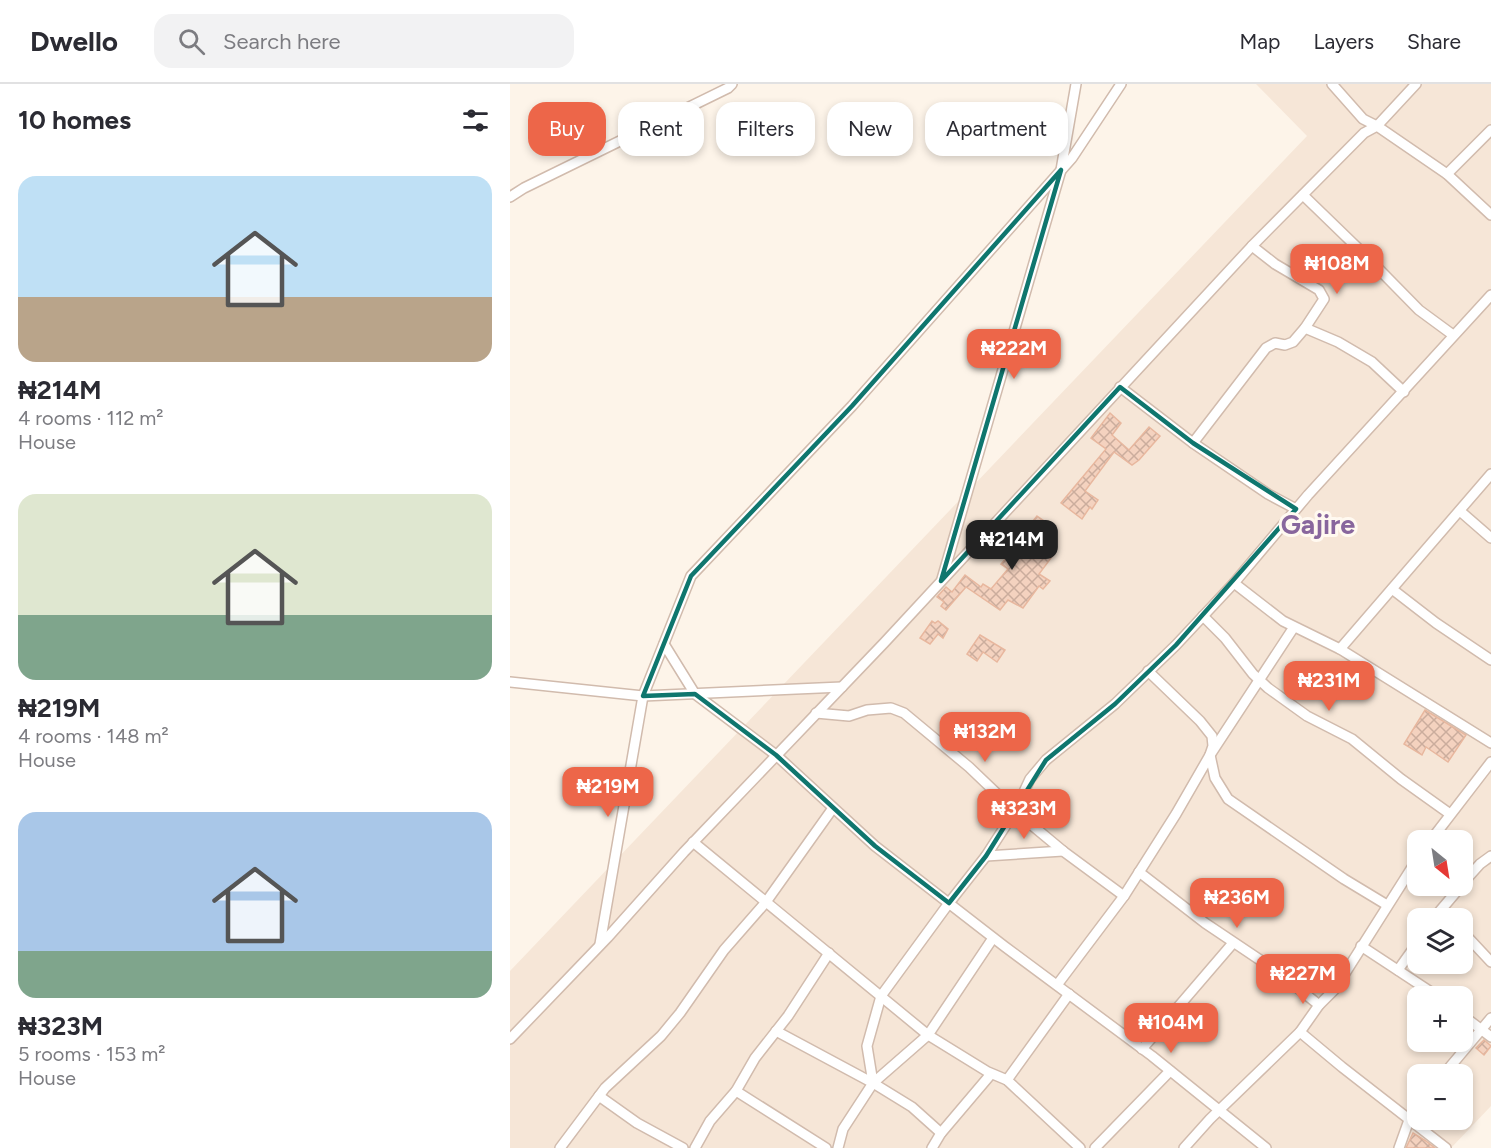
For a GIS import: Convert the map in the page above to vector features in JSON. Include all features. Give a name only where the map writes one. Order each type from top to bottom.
[{"type":"street","points":[[510,197],[732,84]]},
{"type":"street","points":[[941,581],[1061,170],[1076,84]]},
{"type":"street","points":[[600,944],[643,696],[692,576],[852,406],[1072,158],[1121,84]]},
{"type":"street","points":[[1332,84],[1363,119],[1377,126],[1447,174],[1491,215]]},
{"type":"street","points":[[510,1039],[693,842],[842,687],[1252,246],[1364,134],[1377,126],[1416,84]]},
{"type":"street","points":[[1447,174],[1491,130]]},
{"type":"street","points":[[1303,195],[1419,310],[1453,335]]},
{"type":"street","points":[[1193,443],[1266,348],[1275,343],[1285,345],[1293,342],[1324,299],[1319,290],[1275,264],[1252,246]]},
{"type":"street","points":[[873,1083],[867,1046],[881,996],[948,903],[986,856],[1015,811],[1030,779],[1046,760],[1115,704],[1203,616],[1296,509],[1491,295]]},
{"type":"street","points":[[1305,328],[1338,342],[1372,362],[1404,392]]},
{"type":"street","points":[[1120,387],[1193,443],[1269,494],[1296,509]]},
{"type":"street","points":[[1340,649],[1491,474]]},
{"type":"street","points":[[1460,511],[1491,538]]},
{"type":"street","points":[[1234,583],[1283,621],[1340,649],[1491,743]]},
{"type":"street","points":[[1392,589],[1436,623],[1491,660]]},
{"type":"street","points":[[1203,616],[1225,638],[1259,680],[1307,716],[1352,739],[1401,779],[1450,814]]},
{"type":"street","points":[[1057,985],[1124,896],[1210,755],[1294,627]]},
{"type":"street","points":[[664,644],[695,694],[776,755],[874,846],[1142,1049],[1266,1148]]},
{"type":"street","points":[[1148,671],[1200,721],[1212,736],[1213,746],[1210,755],[1218,784],[1234,804],[1344,879],[1387,904]]},
{"type":"street","points":[[510,682],[643,696],[842,687]]},
{"type":"street","points":[[816,713],[849,716],[867,710],[891,708],[904,713],[969,767],[1015,811],[1063,851],[1124,896]]},
{"type":"street","points":[[1438,830],[1491,762]]},
{"type":"street","points":[[560,1148],[605,1088],[661,1036],[681,1013],[724,950],[766,902],[833,808]]},
{"type":"street","points":[[693,842],[928,1035],[991,1074],[1007,1080],[1080,1148]]},
{"type":"street","points":[[986,856],[1063,851]]},
{"type":"street","points":[[1473,872],[1491,856]]},
{"type":"street","points":[[1139,872],[1233,943],[1278,972],[1319,1005]]},
{"type":"street","points":[[1184,1148],[1218,1111],[1300,1032],[1319,1005],[1335,989],[1407,874]]},
{"type":"street","points":[[1442,908],[1453,896]]},
{"type":"street","points":[[838,1148],[843,1129],[873,1083],[928,1035],[993,938]]},
{"type":"street","points":[[1142,1049],[1233,943]]},
{"type":"street","points":[[1473,943],[1491,962]]},
{"type":"street","points":[[1362,946],[1422,986]]},
{"type":"street","points":[[695,1148],[710,1121],[736,1091],[755,1058],[829,953]]},
{"type":"street","points":[[1398,970],[1407,957]]},
{"type":"street","points":[[1007,1080],[1069,994]]},
{"type":"street","points":[[1452,1064],[1491,1018]]},
{"type":"street","points":[[1473,1023],[1491,1037]]},
{"type":"street","points":[[776,1031],[873,1083],[912,1107],[940,1133]]},
{"type":"street","points":[[1300,1032],[1407,1118]]},
{"type":"street","points":[[1095,1148],[1170,1071]]},
{"type":"street","points":[[933,1148],[940,1133],[991,1074]]},
{"type":"street","points":[[736,1091],[826,1148]]},
{"type":"street","points":[[599,1096],[637,1123],[683,1148]]},
{"type":"street","points":[[1399,1148],[1407,1126]]},
{"type":"street","points":[[1422,1130],[1446,1148]]},
{"type":"highlighted area","points":[[1061,170],[941,581],[1120,387],[1193,443],[1296,509],[1176,645],[1115,704],[1046,760],[986,856],[949,903],[875,846],[776,755],[695,694],[643,696],[691,576],[852,406]]},
{"type":"shaded area","points":[[1256,84],[1491,84],[1491,1106],[1473,1125],[1473,1064],[1407,1064],[1407,1130],[1468,1130],[1451,1148],[510,1148],[510,971],[1307,136]]},
{"type":"building","points":[[1110,413],[1121,423],[1112,435],[1129,450],[1149,427],[1160,436],[1132,465],[1114,452],[1085,491],[1098,500],[1082,519],[1061,503],[1106,449],[1091,438]]},
{"type":"building","points":[[1037,516],[1050,525],[1036,543],[1054,554],[1039,574],[1050,581],[1043,589],[1039,586],[1023,608],[1008,600],[1000,610],[966,587],[946,610],[941,606],[944,602],[937,597],[946,587],[952,592],[965,575],[981,587],[983,584],[991,589],[1008,569],[1001,564],[1016,547],[1002,537],[1009,528],[1021,536]]},
{"type":"building","points":[[932,621],[935,623],[938,621],[948,629],[943,638],[938,634],[930,644],[920,638]]},
{"type":"building","points":[[980,635],[1005,650],[997,662],[983,652],[977,661],[967,654]]},
{"type":"building","points":[[1425,710],[1466,735],[1448,762],[1426,747],[1422,755],[1404,744]]},
{"type":"building","points":[[1484,1040],[1491,1046],[1484,1055],[1476,1048]]},
{"type":"building","points":[[1413,1133],[1426,1141],[1435,1148],[1406,1148]]},
{"type":"district","name":"Gajire","points":[[1318,525]]}]
